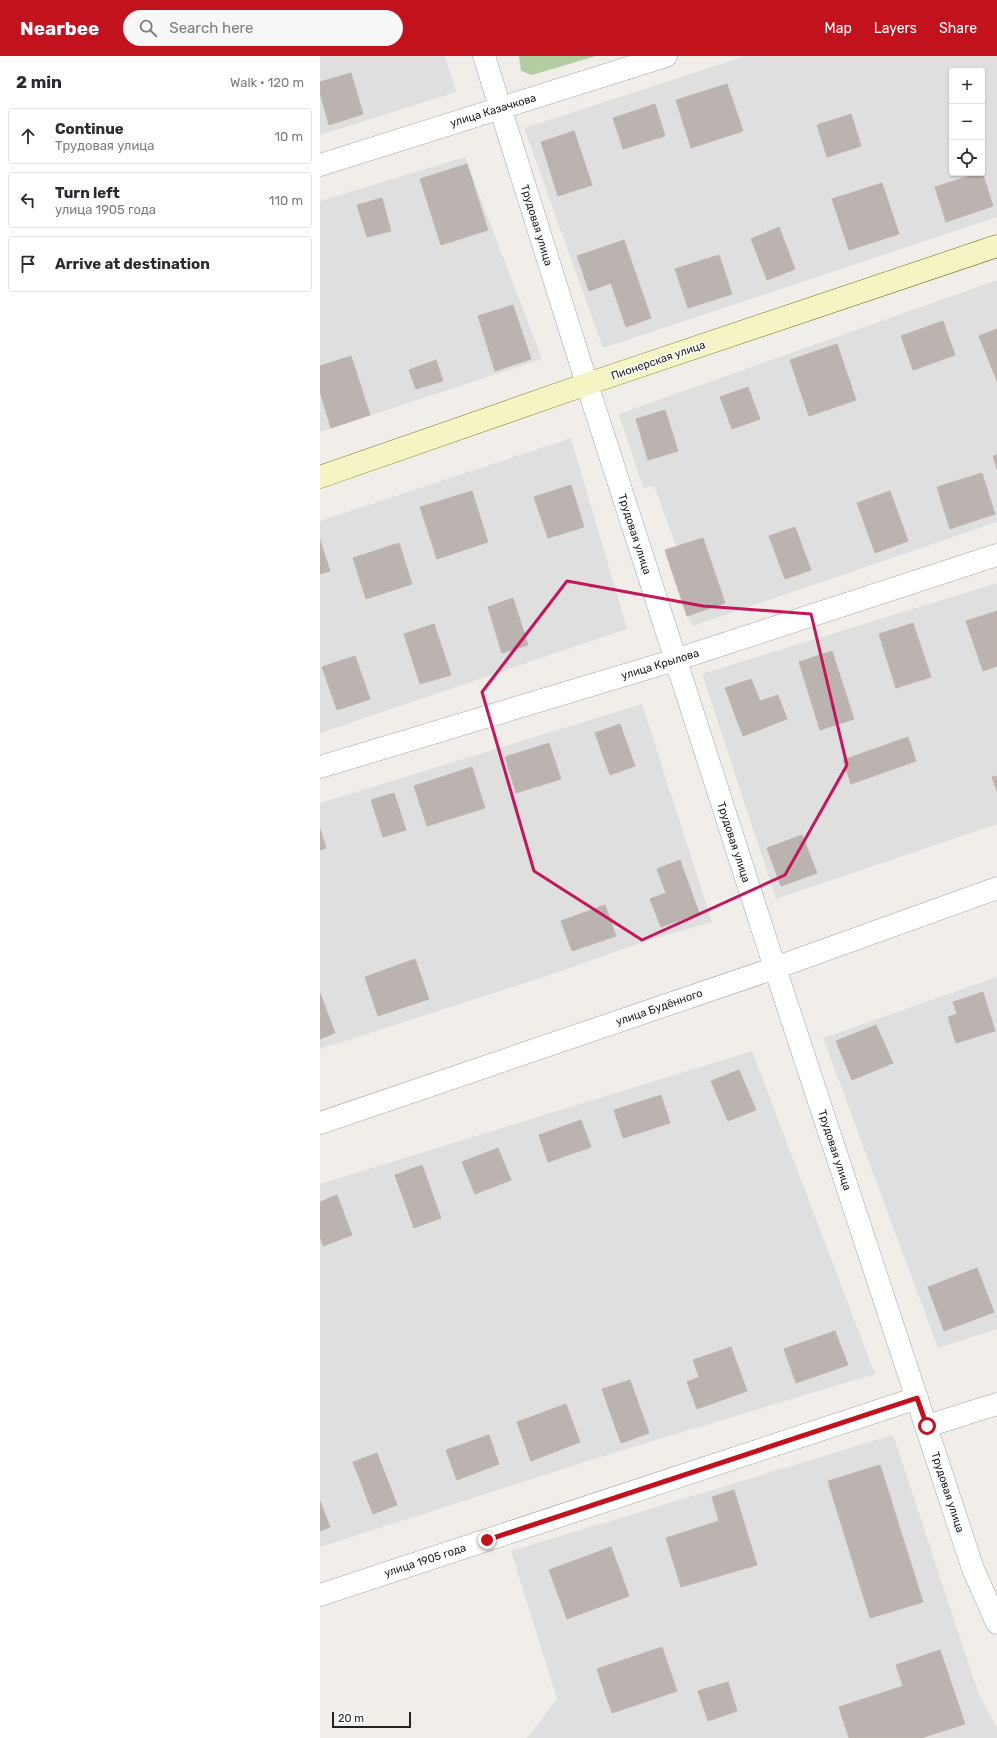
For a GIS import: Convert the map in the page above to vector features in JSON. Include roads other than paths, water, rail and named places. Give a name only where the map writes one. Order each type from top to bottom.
[{"type":"street","name":"Трудовая улица","points":[[484,56],[586,384],[775,968],[973,1569],[997,1624]]},
{"type":"street","name":"улица Казачкова","points":[[320,165],[666,56]]},
{"type":"street","name":"Пионерская улица","points":[[320,477],[586,384],[997,246]]},
{"type":"street","name":"улица Крылова","points":[[320,767],[675,660],[997,555]]},
{"type":"street","name":"улица Будённого","points":[[320,1122],[775,968],[997,888]]},
{"type":"street","name":"улица 1905 года","points":[[320,1595],[917,1398]]},
{"type":"street","points":[[927,1426],[997,1404]]}]
